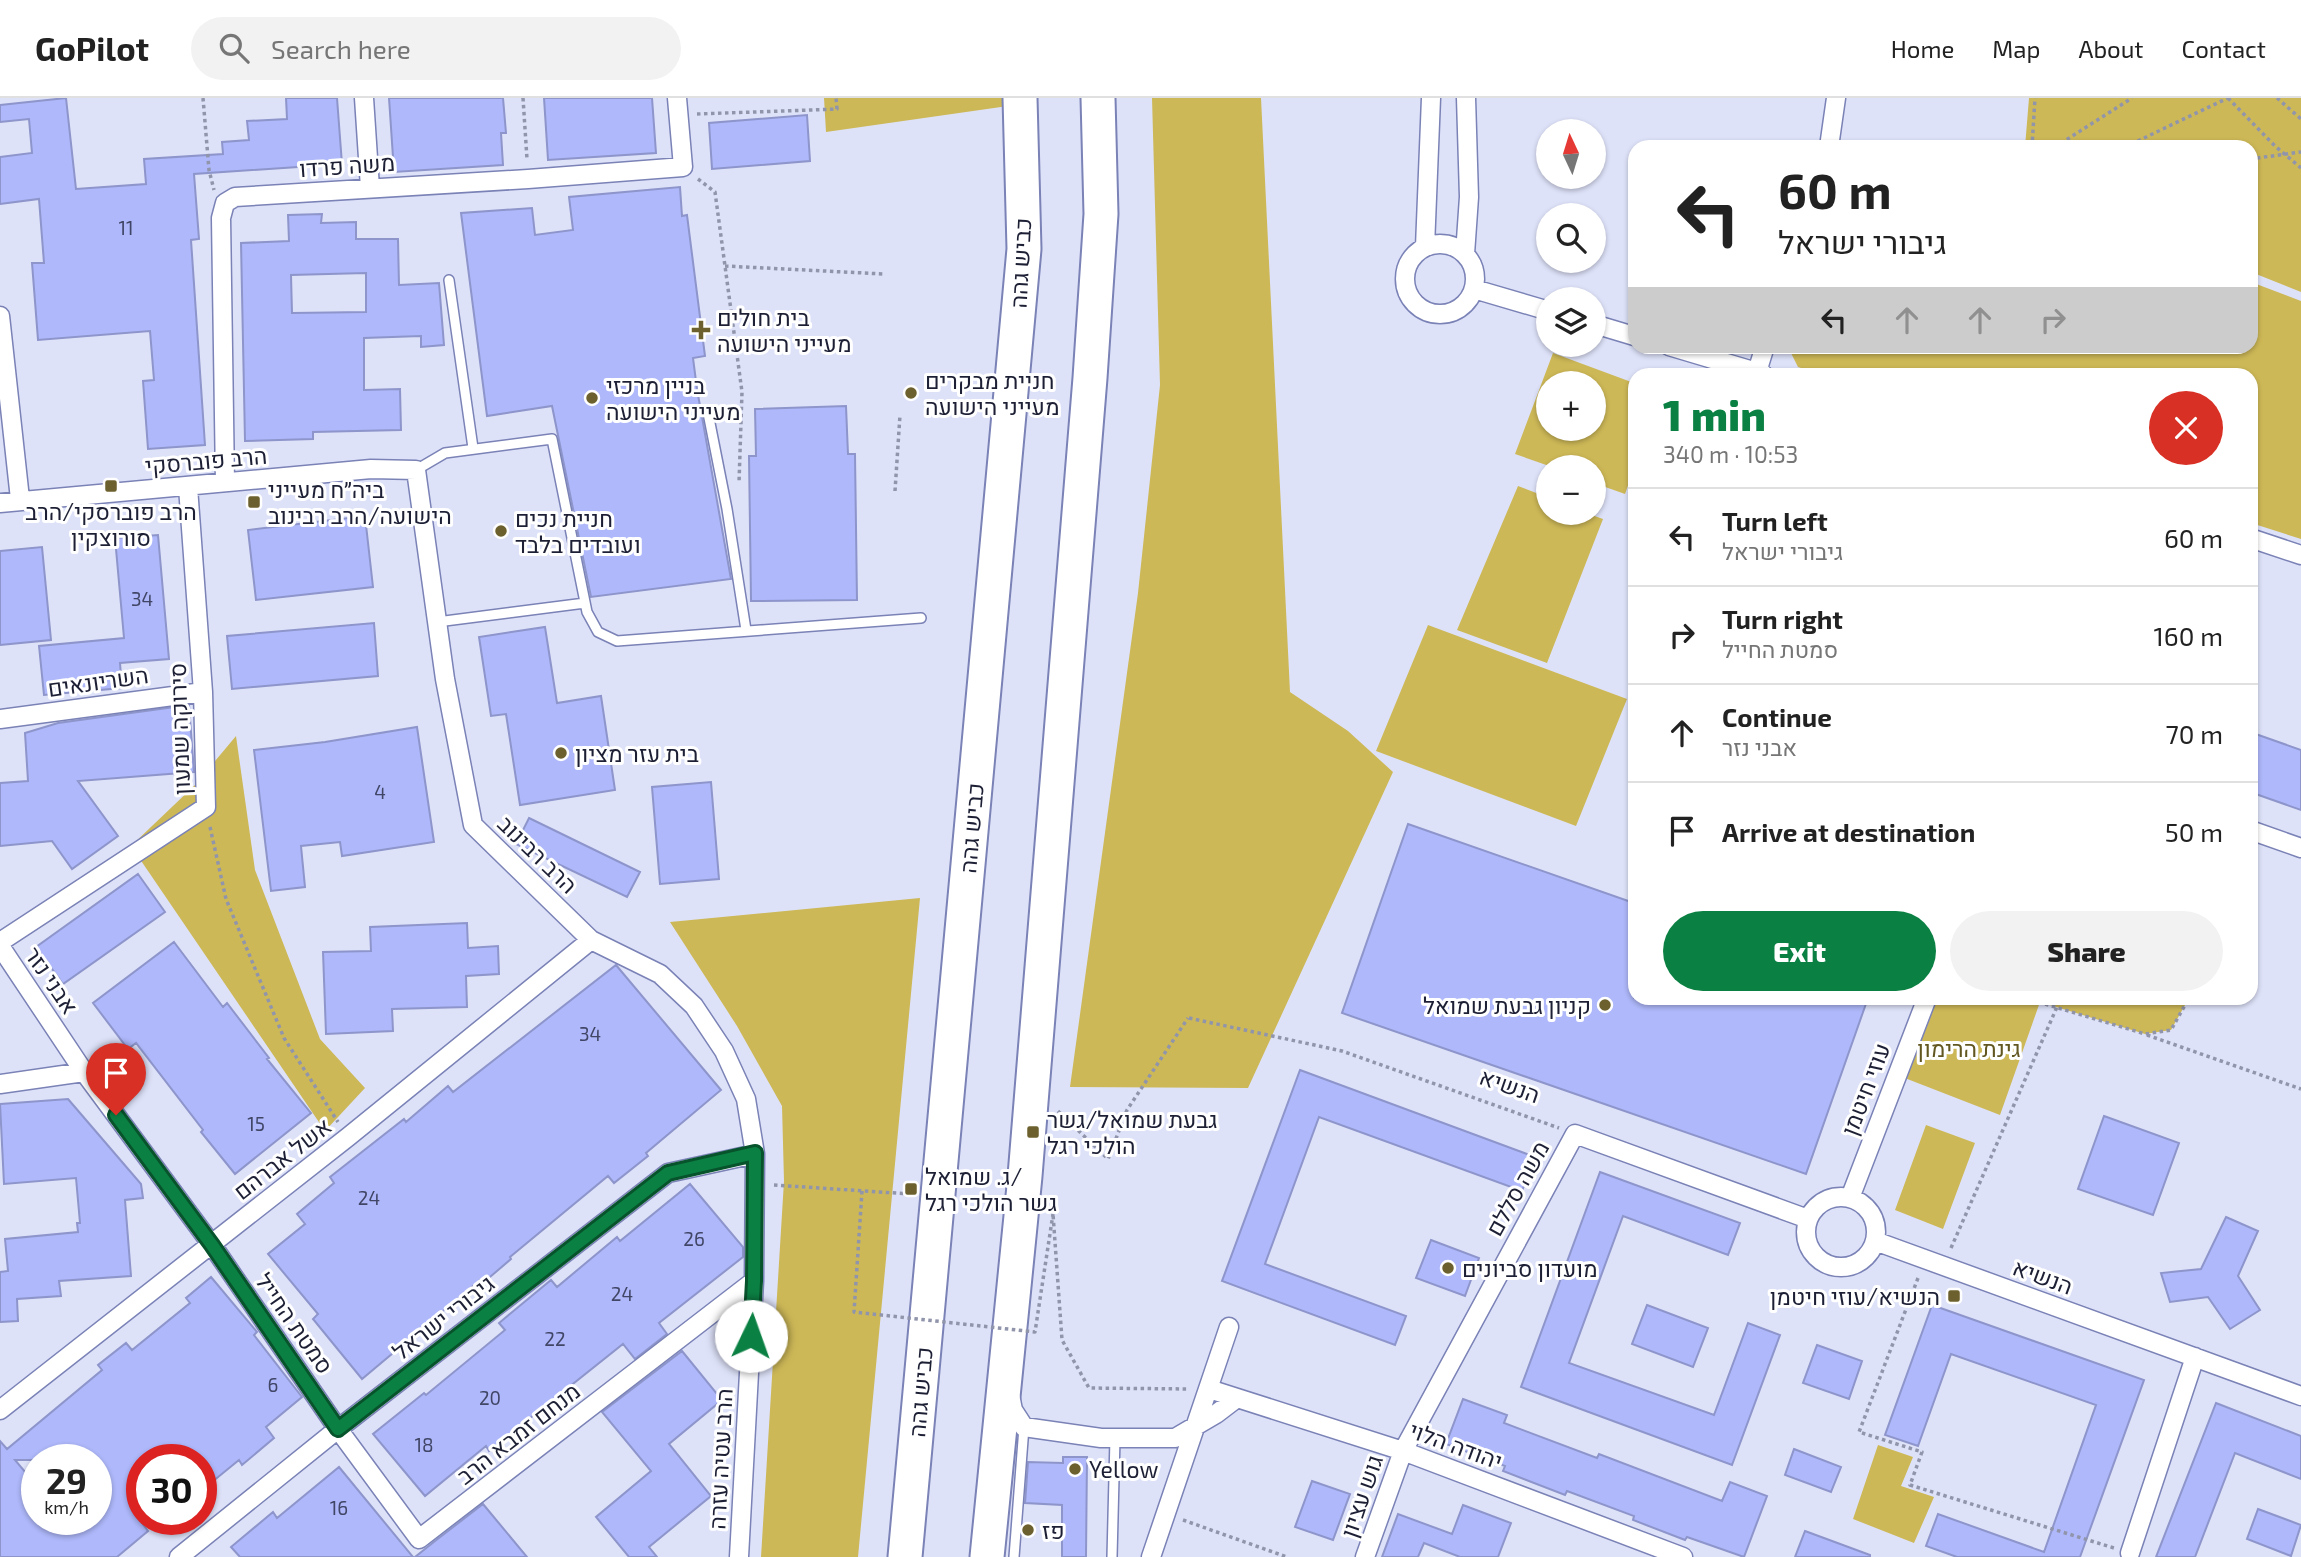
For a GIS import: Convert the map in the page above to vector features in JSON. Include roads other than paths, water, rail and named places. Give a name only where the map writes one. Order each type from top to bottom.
[{"type":"highway","name":"כביש גהה","points":[[905,1557],[1024,248],[1020,98]]},
{"type":"highway","points":[[987,1557],[1025,1176],[1090,378],[1101,215],[1098,98]]},
{"type":"street","points":[[364,98],[370,188]]},
{"type":"street","points":[[1425,247],[1431,98]]},
{"type":"street","points":[[1465,254],[1469,197],[1466,98]]},
{"type":"street","points":[[1830,140],[1836,98]]},
{"type":"street","name":"משה פרדו","points":[[225,482],[221,218],[225,204],[235,197],[683,167],[678,106]]},
{"type":"street","points":[[1430,244],[1449,245],[1465,254],[1475,276],[1474,289],[1468,300],[1459,309],[1445,314],[1433,314],[1416,306],[1406,291],[1404,279],[1411,258],[1430,244]]},
{"type":"street","points":[[1474,289],[1536,307]]},
{"type":"street","points":[[0,316],[20,499]]},
{"type":"street","points":[[1606,328],[1628,334]]},
{"type":"street","points":[[1696,354],[1743,368]]},
{"type":"street","name":"הרב פוברסקי","points":[[0,503],[20,499],[188,487],[372,469],[416,470]]},
{"type":"street","name":"הרב רבינוב","points":[[416,470],[445,679],[473,825],[591,940],[660,974],[694,1006],[724,1051],[746,1099],[755,1153]]},
{"type":"street","name":"סירוקה שמעון","points":[[0,944],[206,807],[203,692],[188,487]]},
{"type":"street","points":[[2258,541],[2301,555]]},
{"type":"street","name":"השריונאים","points":[[0,719],[203,692]]},
{"type":"street","points":[[2258,833],[2301,848]]},
{"type":"street","name":"אשל אברהם","points":[[0,1410],[348,1137],[591,940]]},
{"type":"street","name":"אבני נזר","points":[[0,944],[85,1072],[212,1245]]},
{"type":"street","name":"עוזי חיטמן","points":[[1850,1198],[1924,1005]]},
{"type":"street","points":[[0,1084],[85,1072]]},
{"type":"street","name":"משה סללם","points":[[1403,1451],[1575,1133],[1808,1219]]},
{"type":"street","name":"הרב עטיה עזרה","points":[[739,1557],[754,1281],[755,1153]]},
{"type":"street","name":"גיבורי ישראל","points":[[179,1557],[338,1429],[668,1173],[755,1153]]},
{"type":"street","points":[[1838,1197],[1850,1198],[1867,1207],[1876,1229],[1875,1241],[1869,1253],[1860,1261],[1846,1267],[1834,1266],[1818,1259],[1810,1249],[1805,1231],[1808,1219],[1821,1203],[1838,1197]]},
{"type":"street","name":"הנשיא","points":[[1875,1241],[2301,1396]]},
{"type":"street","name":"סמטת החייל","points":[[212,1245],[338,1429]]},
{"type":"street","name":"מנחם זמבא הרב","points":[[338,1429],[419,1539],[754,1281]]},
{"type":"street","points":[[1151,1557],[1229,1326]]},
{"type":"street","points":[[2130,1553],[2195,1357]]},
{"type":"street","points":[[1006,1370],[1013,1410],[1024,1427],[1115,1438],[1175,1438],[1237,1398]]},
{"type":"street","name":"יהודה הלוי","points":[[1209,1389],[1403,1451],[1683,1557]]},
{"type":"street","name":"גוש עציון","points":[[1365,1557],[1403,1451]]},
{"type":"lane","points":[[449,280],[473,448]]},
{"type":"lane","points":[[708,413],[727,509],[746,630]]},
{"type":"lane","points":[[416,470],[445,453],[552,439],[587,612],[598,632],[617,641],[921,618]]},
{"type":"lane","points":[[437,622],[585,603]]},
{"type":"lane","points":[[1014,1557],[1024,1427]]},
{"type":"lane","points":[[1112,1557],[1115,1438]]},
{"type":"place","name":"בית חולים מעייני הישועה","points":[[701,330]]},
{"type":"place","name":"חניית מבקרים מעייני הישועה","points":[[911,393]]},
{"type":"place","name":"בניין מרכזי מעייני הישועה","points":[[592,398]]},
{"type":"place","name":"הרב פוברסקי/הרב סורוצקין","points":[[111,486]]},
{"type":"place","name":"ביה״ח מעייני הישועה/הרב רבינוב","points":[[254,502]]},
{"type":"place","name":"חניית נכים ועובדים בלבד","points":[[501,531]]},
{"type":"place","name":"בית עזר מציון","points":[[561,753]]},
{"type":"place","name":"קניון גבעת שמואל","points":[[1605,1005]]},
{"type":"place","name":"גבעת שמואל/גשר הולכי רגל","points":[[1033,1132]]},
{"type":"place","name":"ג. שמואל/ גשר הולכי רגל","points":[[911,1189]]},
{"type":"place","name":"מועדון סביונים","points":[[1448,1268]]},
{"type":"place","name":"הנשיא/עוזי חיטמן","points":[[1954,1296]]},
{"type":"place","name":"Yellow","points":[[1075,1469]]},
{"type":"place","name":"פז","points":[[1028,1530]]},
{"type":"park label","name":"גינת הרימון","points":[[1969,1048]]}]
